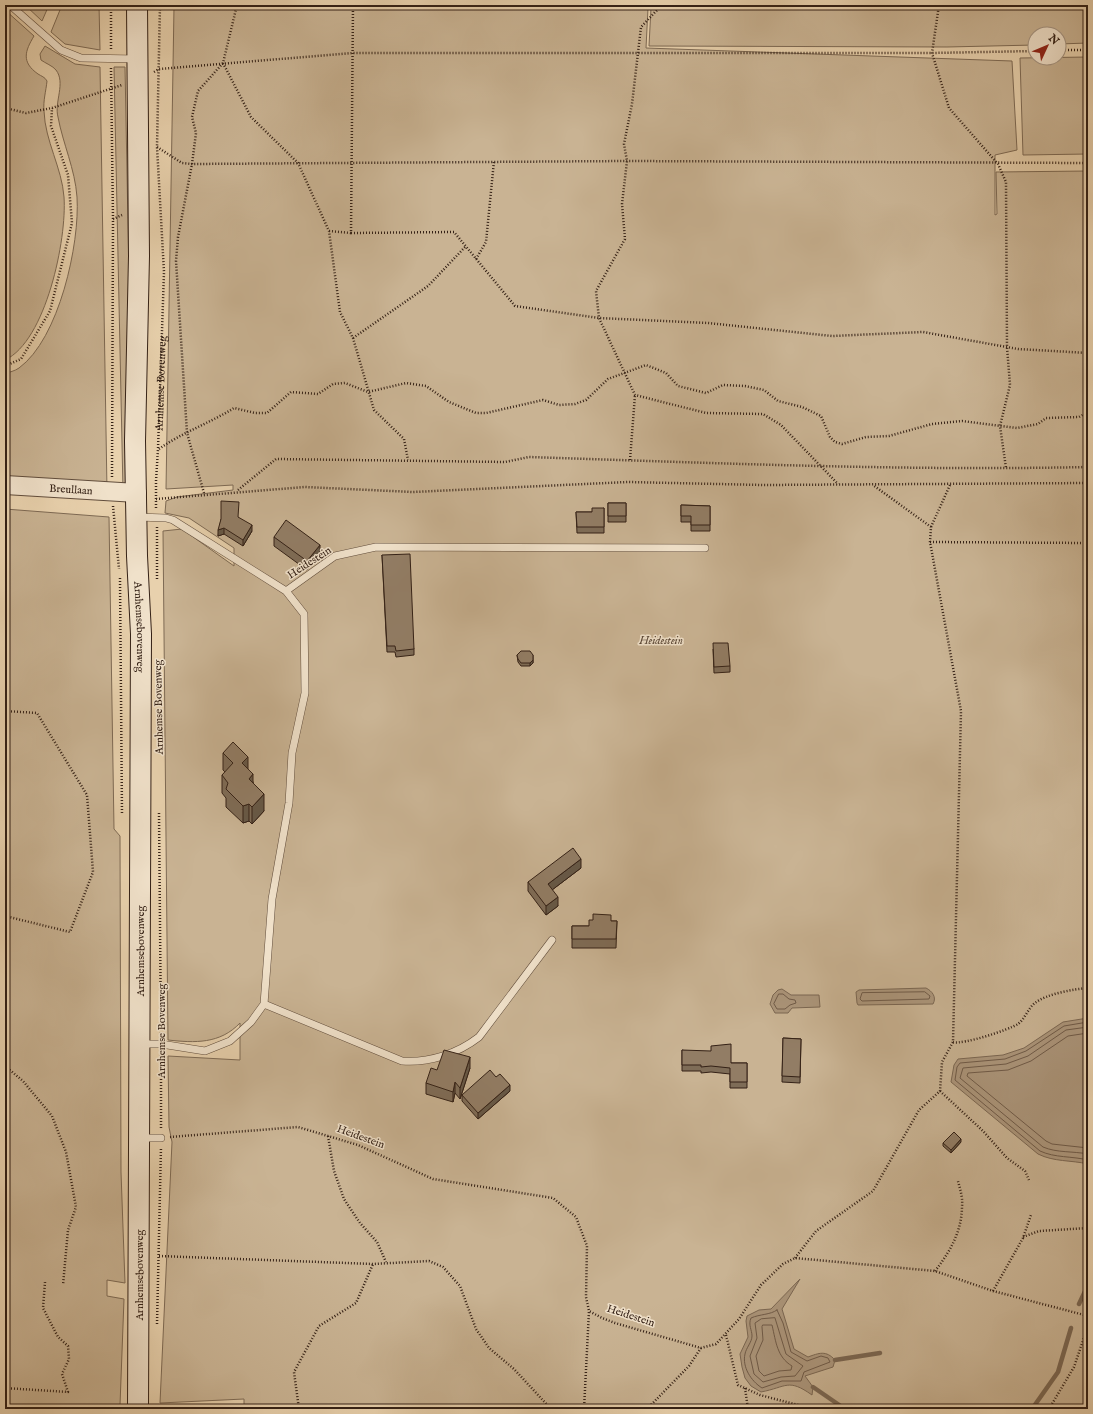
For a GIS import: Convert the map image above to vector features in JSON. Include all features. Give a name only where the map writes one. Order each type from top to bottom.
[{"type":"main road","name":"Arnhemse Bovenweg","points":[[136,493],[135,441],[139,256],[137,5]]},
{"type":"main road","name":"Arnhemsebovenweg","points":[[136,493],[141,634],[138,1409]]},
{"type":"street","name":"Breullaan","points":[[5,486],[136,493]]},
{"type":"lane","points":[[10,5],[61,50],[81,58],[138,59]]},
{"type":"lane","name":"Heidestein","points":[[136,517],[173,520],[286,591],[304,614],[305,693],[292,753],[289,803],[272,899],[264,1004]]},
{"type":"lane","name":"Heidestein","points":[[286,591],[335,556],[376,547],[705,548]]},
{"type":"lane","points":[[140,1044],[161,1044],[205,1051],[230,1041],[251,1022],[264,1004],[402,1060],[417,1062],[429,1060],[467,1046],[479,1037],[552,940]]},
{"type":"lane","points":[[140,1138],[161,1138]]},
{"type":"path","points":[[111,5],[113,338],[111,492]]},
{"type":"path","name":"Arnhemse Bovenweg","points":[[157,587],[156,499],[164,272],[157,147],[160,5]]},
{"type":"path","points":[[204,493],[187,433],[176,262],[178,237],[192,164],[196,133],[192,118],[198,91],[223,63],[237,5]]},
{"type":"path","points":[[351,233],[350,162],[353,5]]},
{"type":"path","points":[[630,460],[635,395],[599,318],[596,291],[625,239],[622,204],[627,160],[624,144],[632,104],[641,27],[659,8],[664,5]]},
{"type":"path","points":[[939,5],[932,53],[949,108],[998,164],[1006,182],[1007,347],[1010,385],[1000,426],[1006,468]]},
{"type":"path","points":[[1067,50],[1088,50]]},
{"type":"path","points":[[5,108],[26,113],[52,108],[138,80],[159,69],[353,53],[932,53],[1027,51]]},
{"type":"path","points":[[223,63],[251,117],[298,163],[329,231],[340,312],[353,338],[374,410],[404,439],[408,460]]},
{"type":"path","points":[[5,366],[21,358],[50,311],[72,223],[68,175],[51,126],[52,108]]},
{"type":"path","points":[[157,147],[182,163],[192,164],[627,160],[998,164],[1088,163]]},
{"type":"path","points":[[476,259],[486,242],[494,161]]},
{"type":"path","points":[[329,231],[351,233],[454,232],[515,306],[599,318],[708,323],[832,336],[923,332],[1007,347],[1088,353]]},
{"type":"path","points":[[353,338],[428,286],[466,246]]},
{"type":"path","points":[[158,450],[167,443],[213,422],[234,408],[255,413],[267,413],[291,392],[318,394],[333,384],[345,383],[368,392],[406,383],[426,386],[449,402],[476,413],[486,413],[543,400],[559,405],[575,404],[586,400],[608,379],[646,365],[666,373],[678,386],[701,392],[706,393],[724,385],[745,386],[764,390],[778,401],[802,407],[821,416],[830,437],[835,442],[842,444],[866,437],[890,436],[932,424],[962,421],[1017,428],[1038,424],[1046,418],[1079,417],[1088,412]]},
{"type":"path","points":[[635,395],[706,413],[763,414],[781,425],[838,485]]},
{"type":"path","points":[[238,490],[276,459],[505,462],[529,457],[821,466],[1006,468],[1088,467]]},
{"type":"path","points":[[156,499],[305,487],[413,492],[628,482],[763,486],[1088,483]]},
{"type":"path","points":[[873,485],[931,527]]},
{"type":"path","points":[[647,1409],[690,1366],[701,1348],[716,1344],[726,1334],[761,1285],[782,1264],[795,1258],[816,1231],[873,1191],[919,1110],[940,1091],[942,1062],[953,1042],[960,711],[930,542],[931,527],[950,485]]},
{"type":"path","points":[[930,542],[1088,543]]},
{"type":"path","points":[[5,711],[37,713],[87,795],[93,872],[70,932],[5,916]]},
{"type":"path","name":"Arnhemse Bovenweg","points":[[156,1330],[161,1138],[159,807]]},
{"type":"path","points":[[953,1042],[958,1044],[986,1037],[1018,1024],[1035,1002],[1069,990],[1088,988]]},
{"type":"path","points":[[5,1066],[23,1081],[52,1116],[66,1152],[76,1207],[68,1230],[63,1285]]},
{"type":"path","points":[[940,1091],[983,1131],[1007,1158],[1025,1171],[1029,1180]]},
{"type":"path","name":"Heidestein","points":[[161,1138],[298,1127],[358,1145],[433,1179],[553,1198],[576,1217],[587,1246],[586,1297],[589,1311],[615,1323],[701,1348]]},
{"type":"path","points":[[328,1136],[334,1171],[344,1199],[360,1223],[377,1242],[386,1262]]},
{"type":"path","points":[[935,1272],[948,1255],[958,1232],[962,1205],[958,1181]]},
{"type":"path","points":[[992,1291],[1023,1238],[1031,1215]]},
{"type":"path","points":[[1023,1238],[1039,1231],[1088,1228]]},
{"type":"path","points":[[159,1256],[373,1264],[386,1262],[429,1261],[443,1267],[460,1286],[476,1329],[489,1348],[514,1369],[551,1409]]},
{"type":"path","points":[[795,1258],[935,1272],[992,1291],[1088,1316]]},
{"type":"path","points":[[298,1409],[294,1372],[319,1326],[356,1303],[373,1264]]},
{"type":"path","points":[[5,1388],[68,1392],[62,1374],[69,1359],[68,1346],[58,1338],[43,1308],[45,1282]]},
{"type":"path","points":[[584,1409],[589,1311]]},
{"type":"path","points":[[1049,1409],[1074,1367],[1088,1326]]},
{"type":"path","points":[[726,1334],[738,1385],[760,1395],[813,1409]]},
{"type":"path","points":[[744,1388],[748,1409]]},
{"type":"green space","points":[[25,5],[49,5],[42,21]]},
{"type":"green space","points":[[62,5],[99,5],[100,50],[65,44],[51,32]]},
{"type":"green space","points":[[788,5],[1042,5],[1044,9],[1088,9],[1088,43],[1067,44],[1067,26],[1027,26],[1027,45],[947,47],[649,46],[651,8]]},
{"type":"green space","name":"Heidestein","points":[[174,7],[648,8],[646,48],[1012,61],[1017,150],[995,155],[995,215],[997,214],[996,172],[1088,171],[1088,1409],[244,1409],[244,1399],[160,1403],[172,1142],[169,1127],[168,1056],[240,1060],[240,1023],[224,1035],[216,1038],[188,1042],[168,1040],[163,531],[182,529],[234,566],[234,548],[189,518],[165,513],[166,501],[177,497],[233,490],[233,485],[166,489]]},
{"type":"green space","points":[[5,10],[34,36],[28,47],[26,56],[27,61],[33,70],[47,81],[44,104],[45,122],[63,186],[64,215],[62,238],[57,262],[51,287],[42,311],[32,332],[19,349],[5,360]]},
{"type":"green space","points":[[45,46],[75,64],[100,67],[107,491],[5,485],[5,374],[19,368],[33,354],[45,336],[56,314],[64,289],[71,264],[75,239],[77,197],[76,187],[57,111],[60,81],[56,70],[41,60],[40,54]]},
{"type":"green space","points":[[1067,57],[1088,57],[1088,154],[1023,155],[1020,58],[1027,58],[1027,66],[1067,66]]},
{"type":"green space","points":[[114,67],[125,67],[133,489],[123,491]]},
{"type":"green space","points":[[5,509],[109,517],[114,829],[120,836],[121,1172],[125,1283],[107,1280],[107,1296],[124,1299],[120,1405],[106,1405],[105,1409],[5,1409]]},
{"type":"water","points":[[926,988],[933,994],[933,1004],[858,1005],[857,1003],[856,992],[859,990]]},
{"type":"water","points":[[782,989],[791,995],[819,995],[820,1007],[792,1008],[788,1013],[775,1013],[770,1004],[773,995],[778,990]]},
{"type":"water","points":[[1088,1018],[1088,1164],[1056,1160],[1038,1154],[951,1082],[954,1065],[958,1059],[1003,1055],[1024,1048],[1063,1022]]},
{"type":"water","points":[[800,1279],[782,1309],[794,1349],[808,1357],[822,1353],[829,1355],[835,1360],[833,1367],[805,1376],[813,1387],[812,1395],[792,1385],[782,1386],[761,1392],[751,1386],[745,1378],[742,1367],[740,1354],[748,1337],[746,1321],[747,1316],[759,1310],[771,1309]]},
{"type":"building","points":[[221,501],[239,502],[238,517],[252,525],[243,540],[224,528],[218,530],[221,519]]},
{"type":"building","points":[[608,503],[626,503],[626,516],[608,516]]},
{"type":"building","points":[[681,505],[710,506],[710,525],[691,525],[691,516],[681,516]]},
{"type":"building","points":[[592,508],[604,508],[604,527],[577,527],[576,512],[592,512]]},
{"type":"building","points":[[286,520],[320,545],[307,561],[274,537]]},
{"type":"building","points":[[410,554],[414,649],[396,651],[395,646],[387,646],[382,555]]},
{"type":"building","points":[[713,643],[728,643],[730,666],[714,667]]},
{"type":"building","points":[[521,651],[530,651],[533,655],[533,660],[530,663],[521,663],[518,659],[517,655]]},
{"type":"building","points":[[233,742],[248,757],[242,763],[253,774],[249,779],[264,794],[252,807],[249,804],[243,806],[226,789],[228,783],[222,775],[233,763],[223,753]]},
{"type":"building","points":[[573,848],[581,859],[548,884],[558,897],[546,906],[528,882]]},
{"type":"building","points":[[593,914],[611,915],[611,921],[617,921],[616,939],[572,939],[572,926],[589,926],[589,920],[593,920]]},
{"type":"building","points":[[783,1038],[801,1039],[800,1077],[782,1076]]},
{"type":"building","points":[[731,1044],[731,1063],[747,1063],[747,1082],[730,1082],[730,1068],[682,1065],[682,1050],[711,1051],[711,1046]]},
{"type":"building","points":[[444,1050],[470,1057],[460,1088],[455,1082],[453,1092],[426,1083],[431,1068],[437,1070]]},
{"type":"building","points":[[490,1070],[496,1077],[500,1074],[510,1085],[478,1113],[462,1095]]},
{"type":"building","points":[[954,1132],[961,1139],[951,1150],[943,1143]]},
{"type":"waterway","points":[[1079,1304],[1088,1285]]},
{"type":"waterway","points":[[1032,1409],[1058,1372],[1071,1328]]},
{"type":"waterway","points":[[835,1360],[880,1353]]},
{"type":"waterway","points":[[813,1387],[845,1409]]}]
